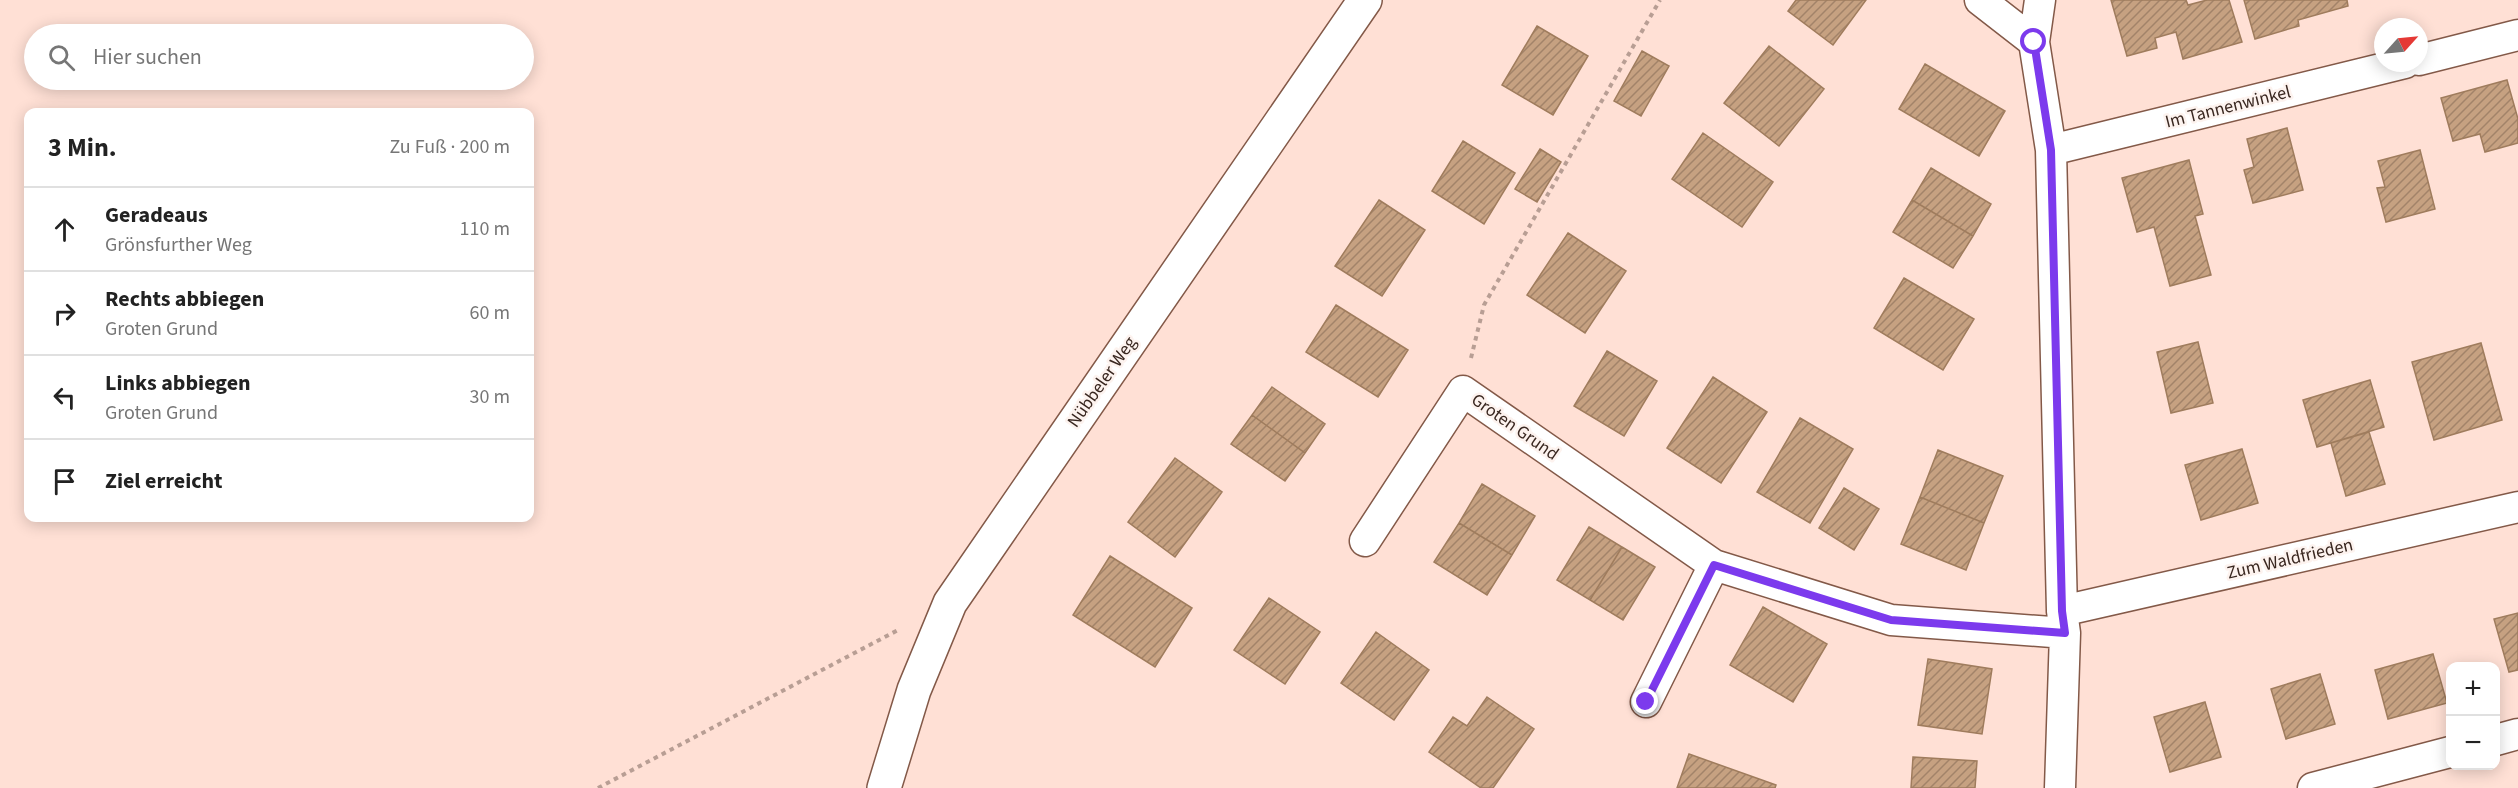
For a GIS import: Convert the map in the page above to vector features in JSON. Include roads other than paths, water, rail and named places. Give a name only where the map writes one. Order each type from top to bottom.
[{"type":"street","name":"Nübbeler Weg","points":[[884,788],[914,690],[950,603],[1365,0]]},
{"type":"street","points":[[1980,0],[2034,42]]},
{"type":"street","points":[[2040,0],[2034,42],[2051,150],[2063,622],[2061,788]]},
{"type":"street","points":[[2428,58],[2518,35]]},
{"type":"street","name":"Im Tannenwinkel","points":[[2051,150],[2374,71]]},
{"type":"street","name":"Groten Grund","points":[[1365,541],[1463,391],[1714,565],[1891,620],[2063,622]]},
{"type":"street","name":"Zum Waldfrieden","points":[[2063,622],[2518,507]]},
{"type":"street","points":[[1646,702],[1714,565]]},
{"type":"street","points":[[2500,739],[2518,734]]},
{"type":"street","points":[[2313,788],[2446,753]]}]
